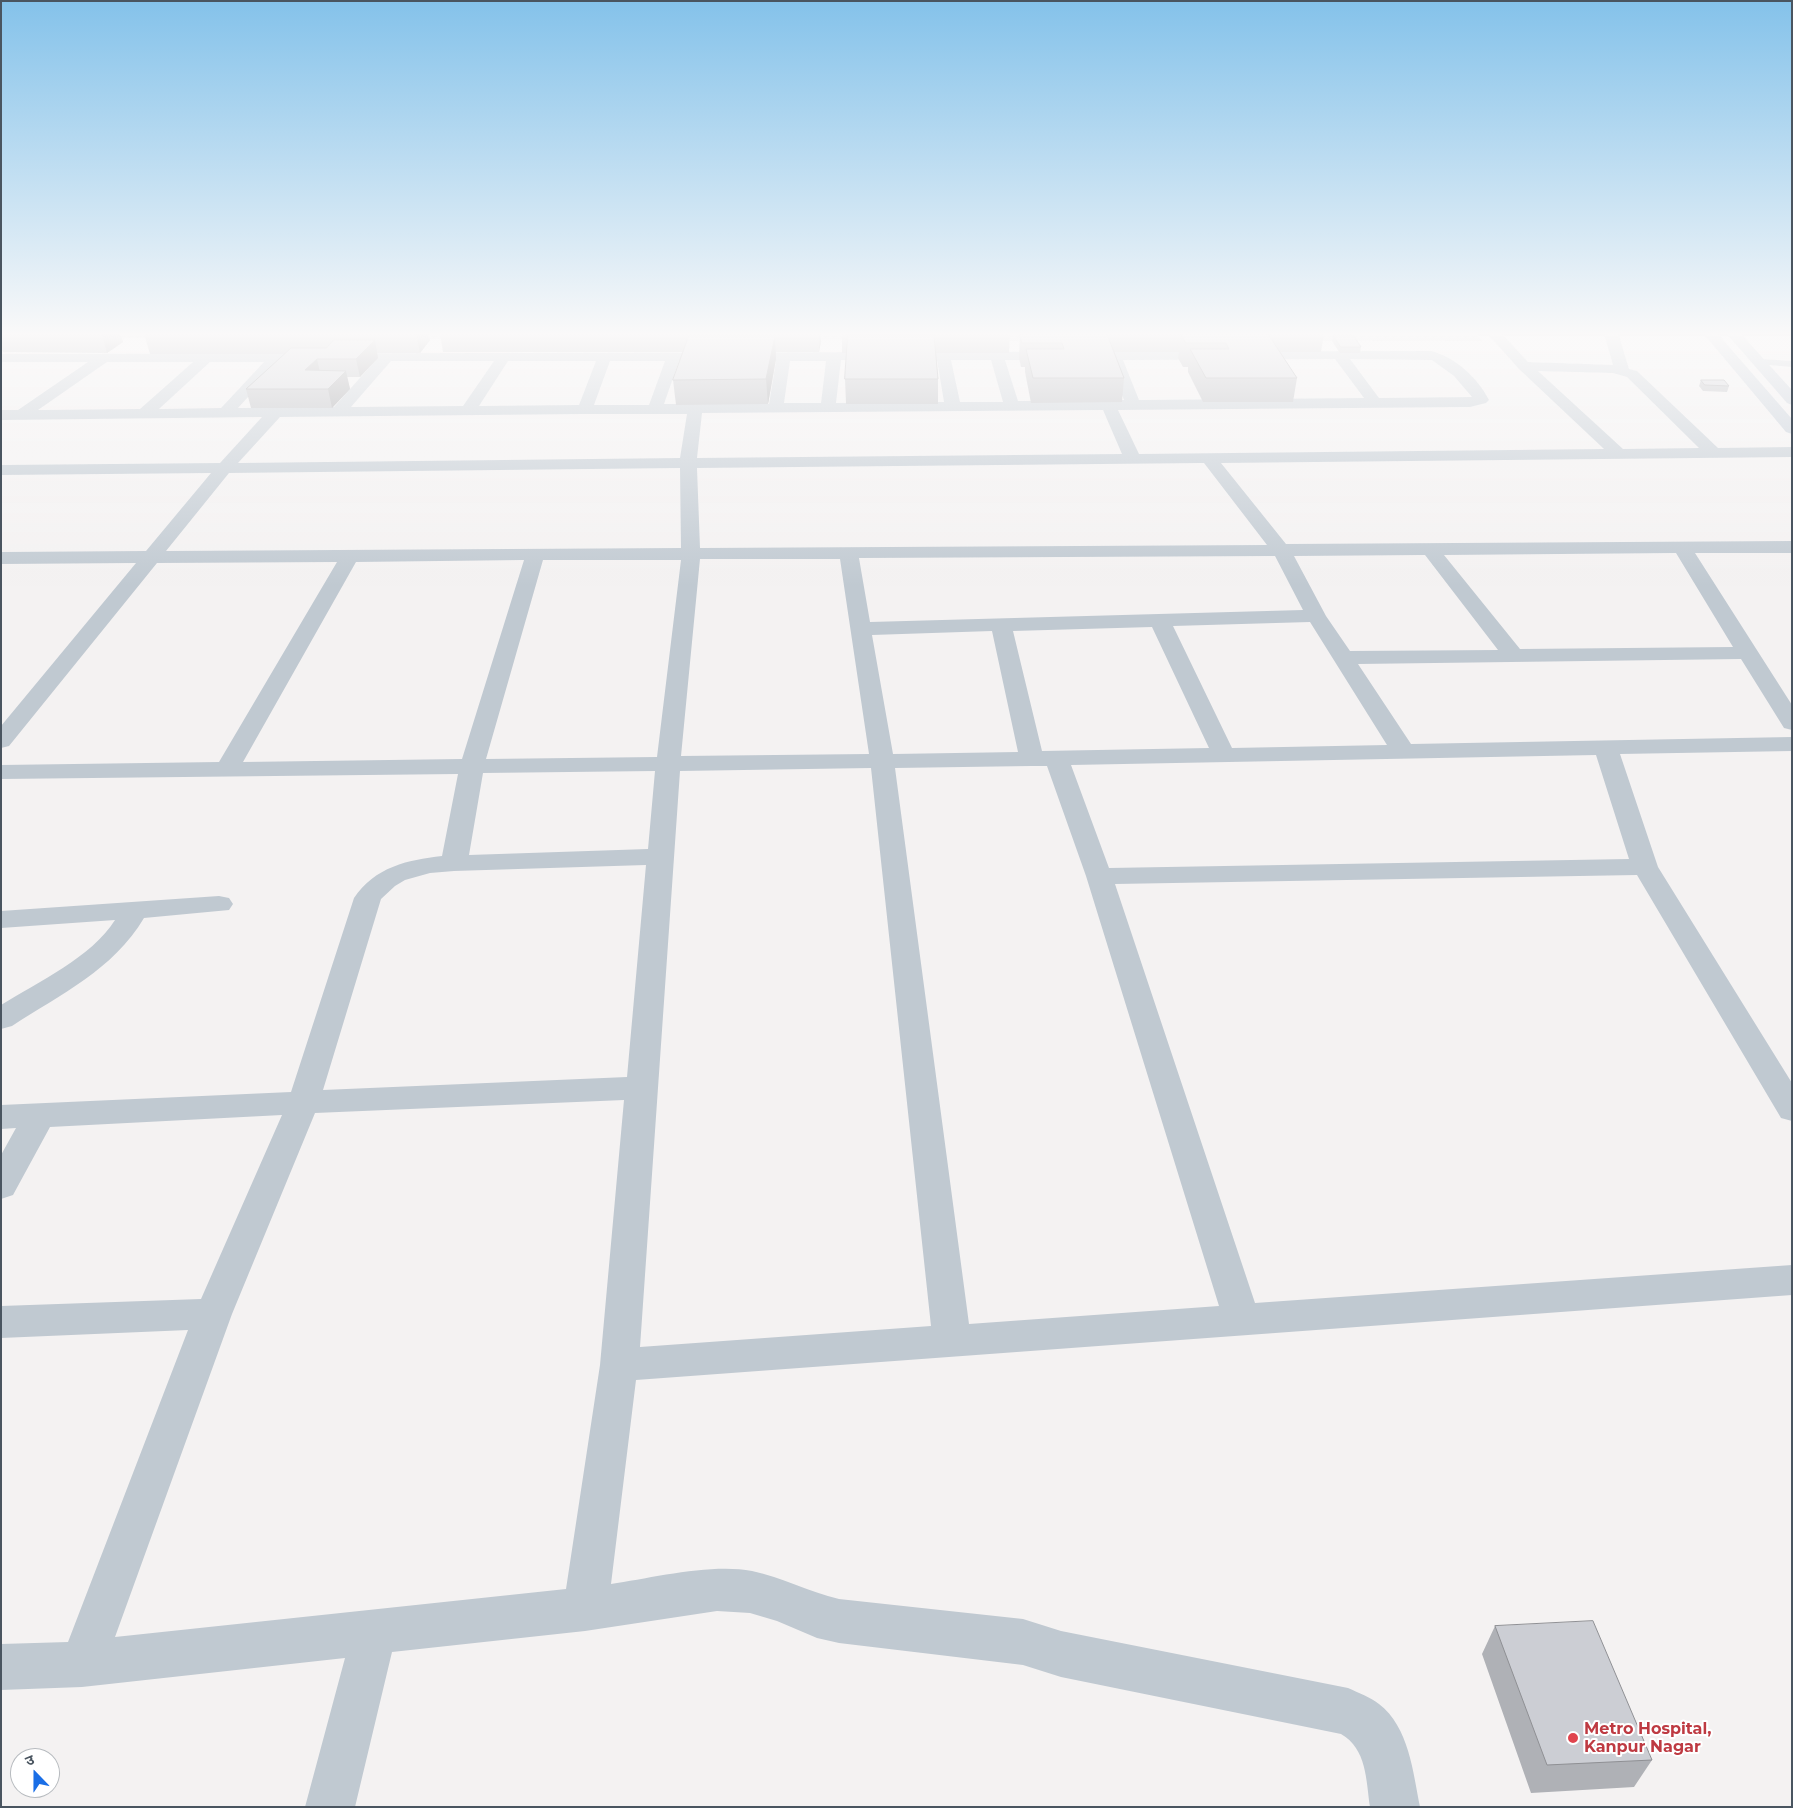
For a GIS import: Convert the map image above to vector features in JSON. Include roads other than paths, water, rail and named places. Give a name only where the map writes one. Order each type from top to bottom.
[{"type":"main road","points":[[1782,417],[1792,429]]},
{"type":"street","points":[[1,740],[219,474],[271,417]]},
{"type":"street","points":[[585,1609],[619,1365],[668,764],[691,554],[688,469],[694,417]]},
{"type":"street","points":[[1114,417],[1134,459]]},
{"type":"street","points":[[1579,417],[1620,455]]},
{"type":"street","points":[[1677,417],[1715,454]]},
{"type":"street","points":[[1,482],[219,474],[1214,464],[1792,452]]},
{"type":"street","points":[[688,469],[1134,459],[1214,464],[1792,467]]},
{"type":"street","points":[[1214,464],[1281,550],[1316,616],[1404,752]]},
{"type":"street","points":[[1,470],[219,474]]},
{"type":"street","points":[[1,558],[1792,547]]},
{"type":"street","points":[[1682,548],[1792,723]]},
{"type":"street","points":[[1430,549],[1514,656]]},
{"type":"street","points":[[849,552],[882,761],[952,1341]]},
{"type":"street","points":[[454,863],[472,766],[535,554]]},
{"type":"street","points":[[227,769],[350,556]]},
{"type":"street","points":[[861,629],[1316,616]]},
{"type":"street","points":[[1160,621],[1224,755]]},
{"type":"street","points":[[1001,625],[1044,758],[1099,876],[1242,1320]]},
{"type":"street","points":[[1344,658],[1748,653]]},
{"type":"street","points":[[1,772],[882,761],[1792,744]]},
{"type":"street","points":[[1606,748],[1645,867],[1792,1110]]},
{"type":"street","points":[[82,1664],[213,1314],[303,1104],[368,898],[376,888],[397,873],[428,865],[660,857]]},
{"type":"street","points":[[1099,876],[1645,867]]},
{"type":"street","points":[[1,920],[219,904]]},
{"type":"street","points":[[1,1020],[105,951],[121,933],[135,910]]},
{"type":"street","points":[[1,1117],[303,1104],[460,1094],[641,1088]]},
{"type":"street","points":[[1,1186],[40,1116]]},
{"type":"street","points":[[619,1365],[1792,1280]]},
{"type":"street","points":[[1,1322],[213,1314]]},
{"type":"street","points":[[1,1667],[82,1664],[374,1634],[585,1609],[717,1590],[750,1592],[781,1600],[817,1616],[840,1621],[1023,1642],[1061,1654],[1348,1712],[1362,1718],[1374,1729],[1382,1741],[1395,1807]]},
{"type":"street","points":[[330,1807],[374,1634]]},
{"type":"place","name":"Metro Hospital, Kanpur Nagar","points":[[1573,1738]]}]
